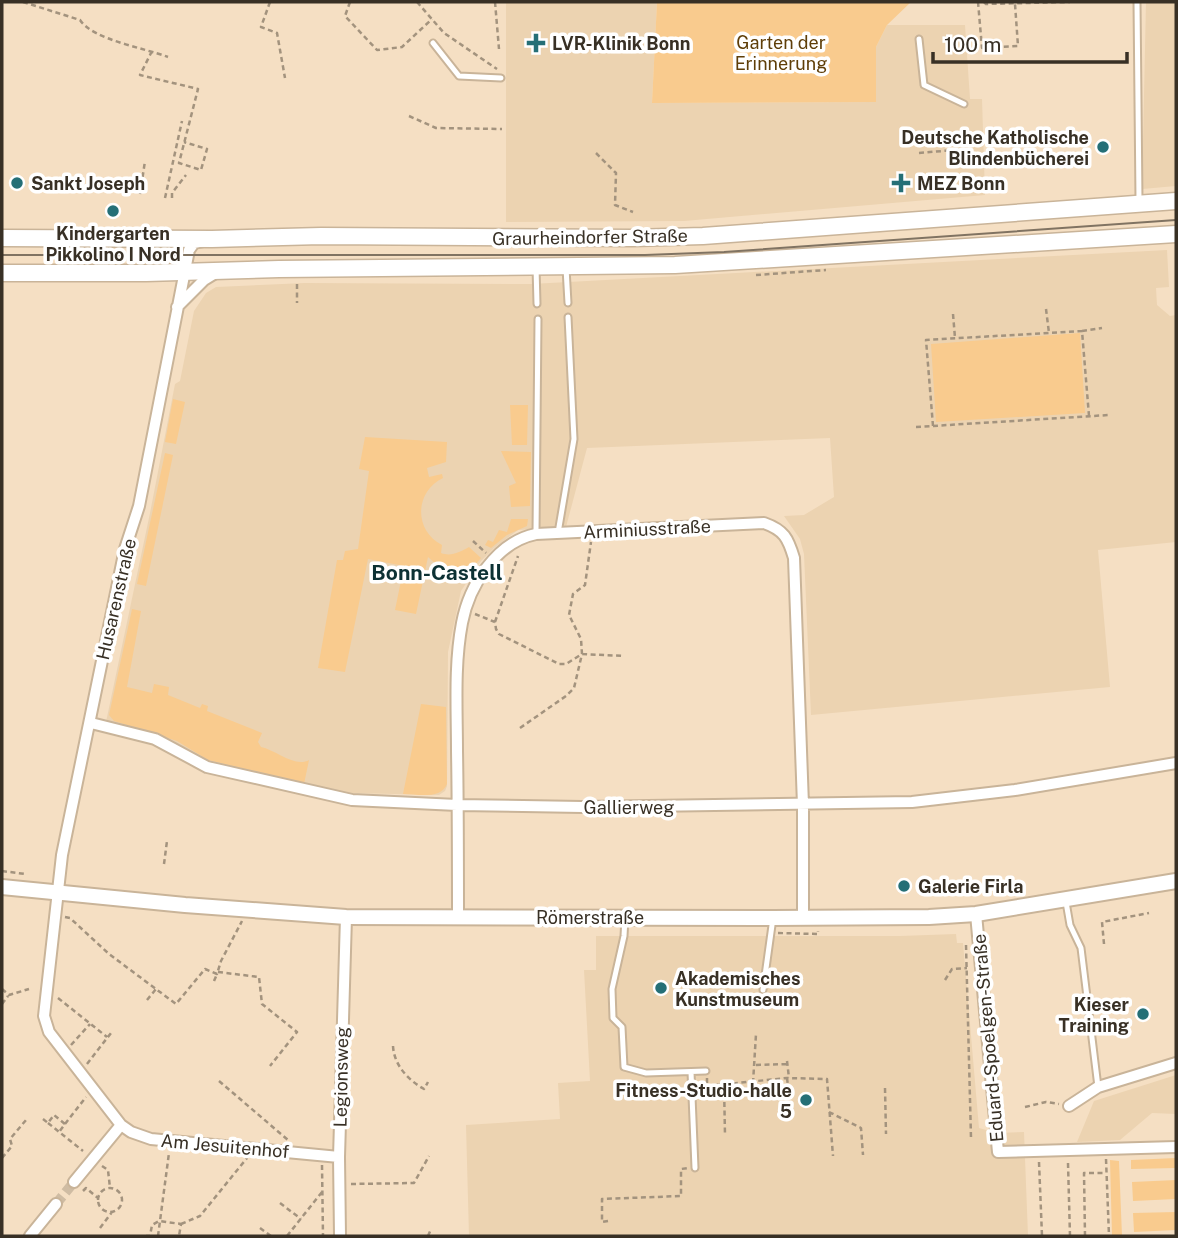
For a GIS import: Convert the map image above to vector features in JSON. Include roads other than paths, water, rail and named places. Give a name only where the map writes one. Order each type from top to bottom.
[{"type":"main road","name":"Graurheindorfer Straße","points":[[2,238],[703,236],[1176,201]]},
{"type":"main road","name":"Graurheindorfer Straße","points":[[2,273],[184,273],[279,268],[675,265],[1176,234]]},
{"type":"street","points":[[171,238],[189,250],[194,243],[212,239]]},
{"type":"street","name":"Husarenstraße","points":[[57,892],[62,855],[125,550],[139,506],[189,250]]},
{"type":"street","points":[[177,307],[204,280],[218,271]]},
{"type":"street","name":"Arminiusstraße","points":[[458,917],[457,672],[466,610],[480,578],[494,560],[516,541],[536,534],[764,523],[777,528],[788,537],[794,558],[803,805],[803,918]]},
{"type":"street","name":"Gallierweg","points":[[91,723],[155,739],[207,767],[253,778],[352,800],[457,805],[582,807],[912,803],[1015,790],[1176,763]]},
{"type":"street","name":"Römerstraße","points":[[2,887],[346,917],[625,918],[772,926],[803,918],[976,914],[1176,881]]},
{"type":"street","name":"Am Jesuitenhof","points":[[57,892],[44,1016],[49,1032],[121,1125],[144,1138],[339,1157]]},
{"type":"street","name":"Eduard-Spoelgen-Straße","points":[[976,914],[998,1152],[1176,1147]]},
{"type":"street","name":"Legionsweg","points":[[340,1236],[339,1157],[346,917]]},
{"type":"street","points":[[1069,1106],[1098,1087],[1176,1063]]},
{"type":"street","points":[[74,1182],[121,1125]]},
{"type":"street","points":[[30,1236],[56,1204]]},
{"type":"lane","points":[[1137,2],[1139,203]]},
{"type":"lane","points":[[919,39],[924,85],[964,104]]},
{"type":"lane","points":[[433,43],[459,76],[501,78]]},
{"type":"lane","points":[[565,266],[568,303]]},
{"type":"lane","points":[[536,267],[537,304]]},
{"type":"lane","points":[[558,533],[574,439],[568,317]]},
{"type":"lane","points":[[536,534],[538,318]]},
{"type":"lane","points":[[1065,901],[1070,925],[1081,948],[1098,1087]]},
{"type":"lane","points":[[625,918],[624,936],[612,989],[613,1018],[622,1027],[624,1067],[646,1073],[706,1071]]},
{"type":"lane","points":[[760,989],[772,926]]},
{"type":"lane","points":[[691,1072],[695,1168]]},
{"type":"tunnel","points":[[56,1204],[74,1182]]},
{"type":"tram line","points":[[2,255],[645,255],[724,252],[1176,220]]},
{"type":"place","name":"LVR-Klinik Bonn","points":[[536,43]]},
{"type":"place","name":"Deutsche Katholische Blindenbücherei","points":[[1103,147]]},
{"type":"place","name":"Sankt Joseph","points":[[17,183]]},
{"type":"place","name":"MEZ Bonn","points":[[901,183]]},
{"type":"place","name":"Kindergarten Pikkolino I Nord","points":[[113,211]]},
{"type":"place","name":"Galerie Firla","points":[[904,886]]},
{"type":"place","name":"Akademisches Kunstmuseum","points":[[661,988]]},
{"type":"place","name":"Kieser Training","points":[[1143,1014]]},
{"type":"place","name":"Fitness-Studio-halle 5","points":[[806,1100]]},
{"type":"district","name":"Bonn-Castell","points":[[437,572]]},
{"type":"park label","name":"Garten der Erinnerung","points":[[781,52]]}]
